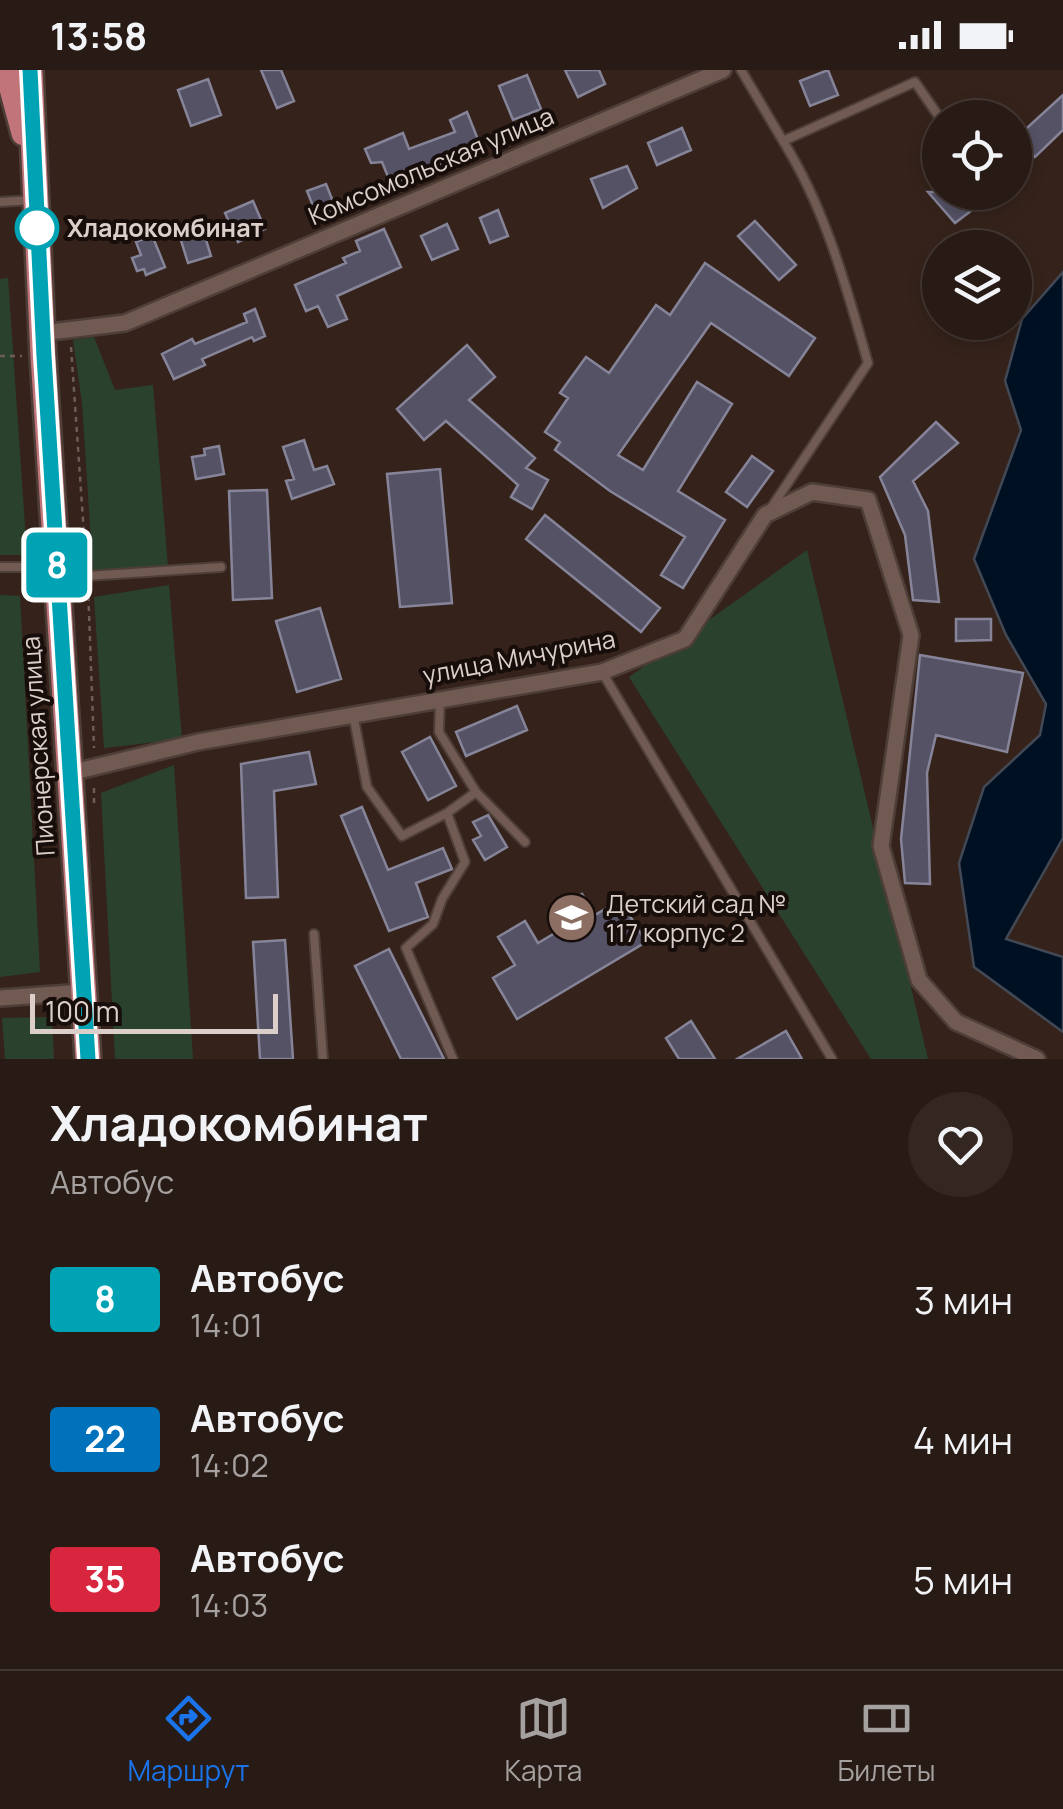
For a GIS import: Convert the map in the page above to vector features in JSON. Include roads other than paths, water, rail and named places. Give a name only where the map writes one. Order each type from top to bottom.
[{"type":"main road","points":[[7,70],[35,171]]},
{"type":"main road","name":"Пионерская улица","points":[[30,70],[57,567],[82,770],[88,1059]]},
{"type":"street","name":"Комсомольская улица","points":[[42,333],[125,323],[723,70]]},
{"type":"street","points":[[765,516],[812,492],[868,500],[912,634],[882,846],[918,980],[956,1022],[1036,1059]]},
{"type":"street","name":"улица Мичурина","points":[[82,770],[198,742],[602,672],[685,640],[765,516]]},
{"type":"street","points":[[0,998],[84,992]]},
{"type":"lane","points":[[741,70],[811,186],[844,278],[868,363],[765,516]]},
{"type":"lane","points":[[783,141],[915,82],[928,100]]},
{"type":"lane","points":[[0,202],[36,200]]},
{"type":"lane","points":[[0,567],[57,567],[88,576],[221,568]]},
{"type":"lane","points":[[602,672],[832,1059]]},
{"type":"lane","points":[[440,698],[439,732],[476,792],[525,842]]},
{"type":"lane","points":[[353,714],[367,788],[402,836],[447,813],[476,792]]},
{"type":"lane","points":[[447,813],[466,862],[442,899],[433,924],[406,948],[453,1059]]},
{"type":"lane","points":[[314,934],[324,1059]]},
{"type":"water","points":[[1063,272],[1063,838],[1006,939],[1063,957],[1063,1032],[974,967],[959,863],[984,787],[1040,735],[1046,704],[1006,635],[974,559],[1021,430],[1005,381],[1016,340],[1032,340],[1032,308]]},
{"type":"place","name":"Хладокомбинат","points":[[37,228]]},
{"type":"place","name":"Детский сад № 117 корпус 2","points":[[571,918]]}]
